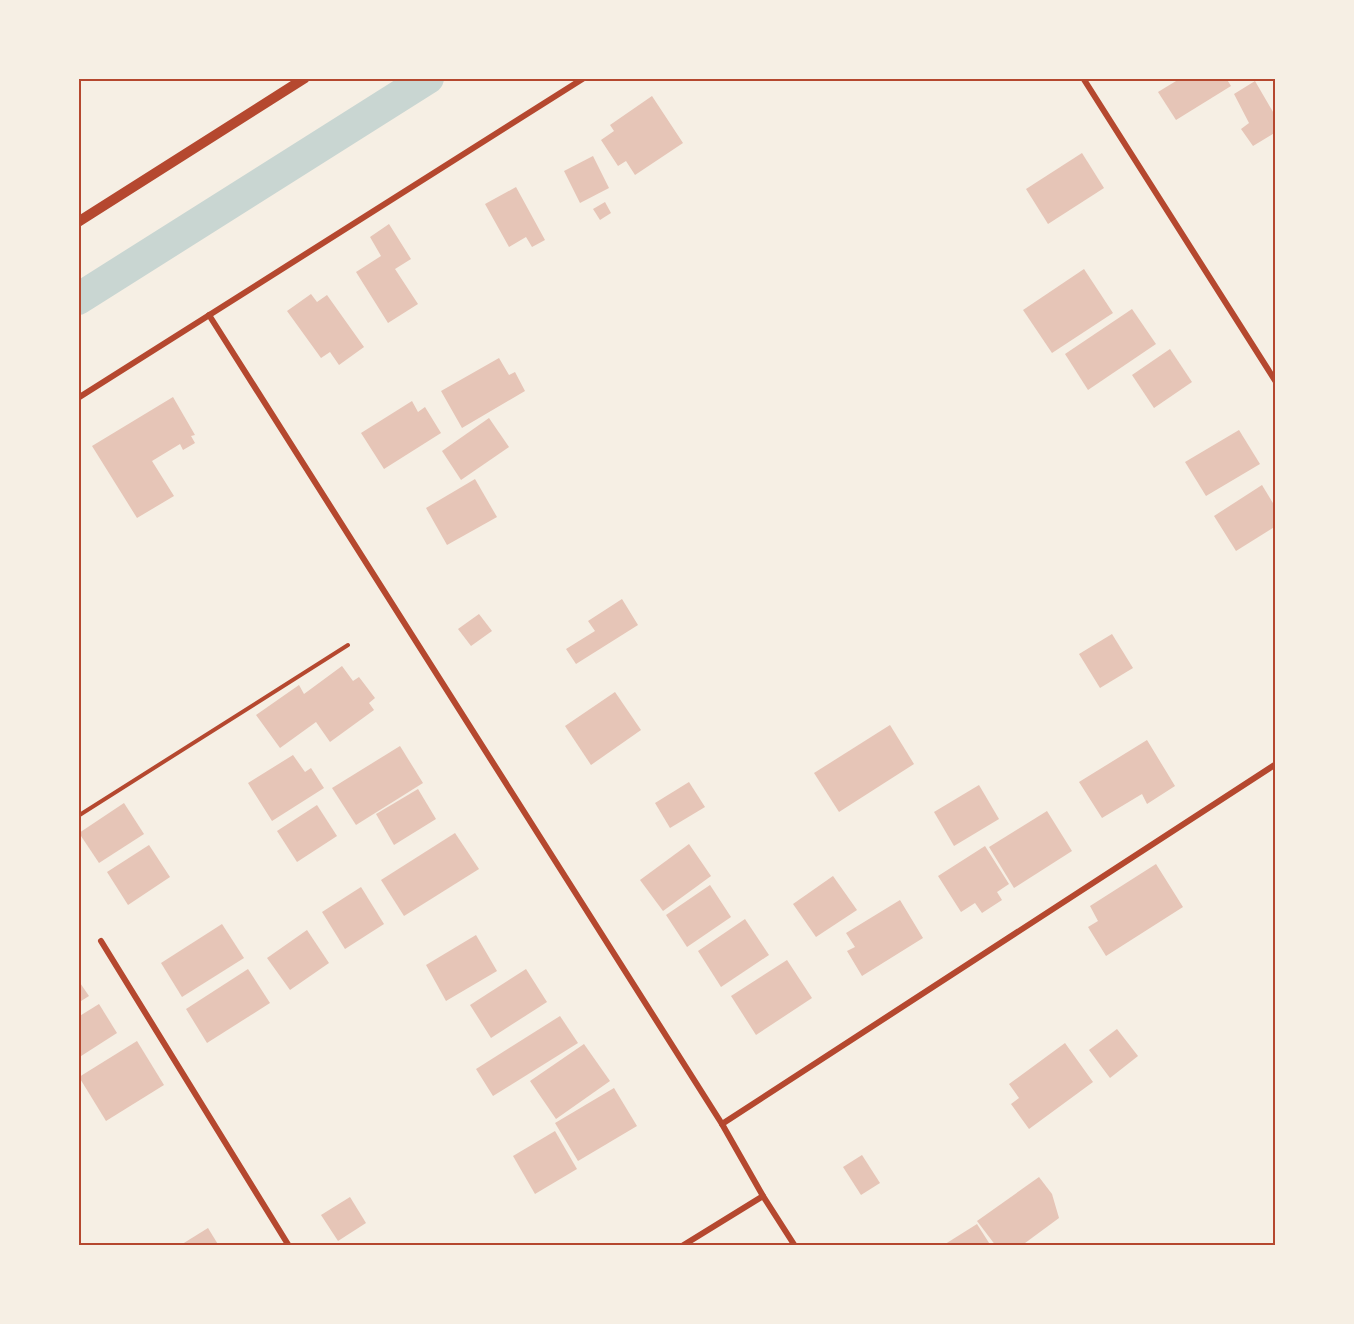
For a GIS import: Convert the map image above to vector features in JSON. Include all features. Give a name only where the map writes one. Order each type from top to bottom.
[{"type":"street","points":[[78,222],[305,78]]},
{"type":"street","points":[[78,398],[584,78]]},
{"type":"street","points":[[1083,78],[1276,382]]},
{"type":"street","points":[[209,315],[722,1124],[762,1196],[795,1246]]},
{"type":"street","points":[[722,1124],[1276,764]]},
{"type":"street","points":[[102,941],[289,1246]]},
{"type":"street","points":[[682,1246],[762,1196]]},
{"type":"path","points":[[78,816],[348,645]]},
{"type":"building","points":[[1181,78],[1226,78],[1231,86],[1176,120],[1158,92]]},
{"type":"building","points":[[1255,81],[1276,117],[1276,132],[1253,146],[1241,129],[1249,123],[1234,94]]},
{"type":"building","points":[[652,96],[683,143],[635,175],[626,161],[618,166],[601,140],[614,131],[610,125]]},
{"type":"building","points":[[1082,153],[1104,188],[1048,224],[1026,189]]},
{"type":"building","points":[[593,156],[609,188],[580,203],[564,171]]},
{"type":"building","points":[[516,187],[545,240],[532,247],[526,237],[509,247],[485,204]]},
{"type":"building","points":[[605,202],[611,213],[600,220],[593,209]]},
{"type":"building","points":[[389,224],[411,259],[395,269],[418,304],[388,323],[356,272],[381,256],[370,237]]},
{"type":"building","points":[[1084,269],[1113,313],[1052,353],[1023,310]]},
{"type":"building","points":[[311,294],[317,302],[327,295],[364,347],[339,365],[330,352],[321,358],[287,311]]},
{"type":"building","points":[[1132,309],[1156,344],[1088,390],[1065,354]]},
{"type":"building","points":[[1170,349],[1192,382],[1154,408],[1132,375]]},
{"type":"building","points":[[499,358],[509,375],[515,372],[525,391],[462,428],[441,391]]},
{"type":"building","points":[[173,397],[195,435],[191,436],[195,443],[183,450],[180,444],[152,461],[174,496],[137,518],[92,446]]},
{"type":"building","points":[[412,401],[418,412],[425,407],[441,433],[384,469],[361,433]]},
{"type":"building","points":[[489,418],[509,447],[461,480],[442,451]]},
{"type":"building","points":[[1239,430],[1260,464],[1206,496],[1185,462]]},
{"type":"building","points":[[475,479],[497,517],[447,545],[426,508]]},
{"type":"building","points":[[1262,485],[1276,508],[1276,526],[1236,551],[1214,516]]},
{"type":"building","points":[[622,599],[638,625],[576,664],[566,649],[595,631],[588,621]]},
{"type":"building","points":[[479,614],[492,631],[471,646],[458,629]]},
{"type":"building","points":[[1112,634],[1133,668],[1100,688],[1079,654]]},
{"type":"building","points":[[342,666],[353,681],[359,677],[375,698],[369,703],[374,710],[330,742],[316,722],[280,748],[256,715],[299,685],[304,694]]},
{"type":"building","points":[[615,692],[641,730],[591,765],[565,726]]},
{"type":"building","points":[[890,725],[914,764],[839,812],[814,773]]},
{"type":"building","points":[[1147,740],[1175,786],[1147,804],[1142,794],[1102,818],[1079,782]]},
{"type":"building","points":[[400,746],[423,783],[356,825],[332,788]]},
{"type":"building","points":[[293,755],[305,772],[311,768],[324,788],[272,821],[248,783]]},
{"type":"building","points":[[689,782],[705,807],[670,828],[655,803]]},
{"type":"building","points":[[979,785],[999,819],[954,846],[934,812]]},
{"type":"building","points":[[418,789],[436,819],[394,845],[376,814]]},
{"type":"building","points":[[124,803],[144,834],[99,863],[79,833]]},
{"type":"building","points":[[317,805],[337,836],[297,862],[277,831]]},
{"type":"building","points":[[1047,811],[1072,851],[1014,888],[989,847]]},
{"type":"building","points":[[455,833],[479,869],[404,916],[381,880]]},
{"type":"building","points":[[689,844],[711,876],[663,911],[640,880]]},
{"type":"building","points":[[149,845],[170,877],[128,905],[107,872]]},
{"type":"building","points":[[985,846],[1009,884],[997,892],[1002,900],[982,913],[975,903],[961,912],[938,876]]},
{"type":"building","points":[[1156,864],[1183,907],[1106,956],[1088,927],[1098,921],[1090,906]]},
{"type":"building","points":[[833,876],[857,910],[816,937],[793,904]]},
{"type":"building","points":[[710,885],[731,917],[687,947],[666,915]]},
{"type":"building","points":[[361,887],[384,924],[345,949],[322,912]]},
{"type":"building","points":[[900,900],[923,938],[862,976],[847,951],[855,947],[846,933]]},
{"type":"building","points":[[745,919],[769,955],[721,987],[698,951]]},
{"type":"building","points":[[222,924],[244,958],[182,997],[161,963]]},
{"type":"building","points":[[307,930],[329,963],[290,990],[267,958]]},
{"type":"building","points":[[476,935],[497,971],[446,1001],[426,965]]},
{"type":"building","points":[[787,960],[812,998],[756,1035],[731,996]]},
{"type":"building","points":[[248,969],[270,1003],[207,1043],[186,1009]]},
{"type":"building","points":[[526,969],[547,1002],[491,1038],[470,1005]]},
{"type":"building","points":[[78,980],[89,996],[78,1003]]},
{"type":"building","points":[[99,1004],[117,1033],[78,1058],[78,1017]]},
{"type":"building","points":[[560,1016],[578,1043],[493,1096],[476,1069]]},
{"type":"building","points":[[1117,1029],[1138,1056],[1110,1078],[1089,1050]]},
{"type":"building","points":[[137,1041],[164,1085],[106,1121],[79,1077]]},
{"type":"building","points":[[1065,1043],[1093,1082],[1029,1129],[1011,1104],[1019,1098],[1009,1084]]},
{"type":"building","points":[[584,1044],[610,1081],[556,1119],[530,1081]]},
{"type":"building","points":[[614,1088],[637,1126],[578,1161],[555,1123]]},
{"type":"building","points":[[555,1131],[577,1169],[535,1194],[513,1156]]},
{"type":"building","points":[[862,1155],[880,1183],[861,1195],[843,1167]]},
{"type":"building","points":[[1039,1177],[1052,1194],[1059,1218],[1021,1246],[996,1246],[977,1221]]},
{"type":"building","points":[[350,1197],[366,1223],[338,1241],[321,1215]]},
{"type":"building","points":[[977,1224],[991,1246],[942,1246]]},
{"type":"building","points":[[208,1228],[219,1246],[179,1246]]},
{"type":"waterway","points":[[78,299],[428,78]]}]
